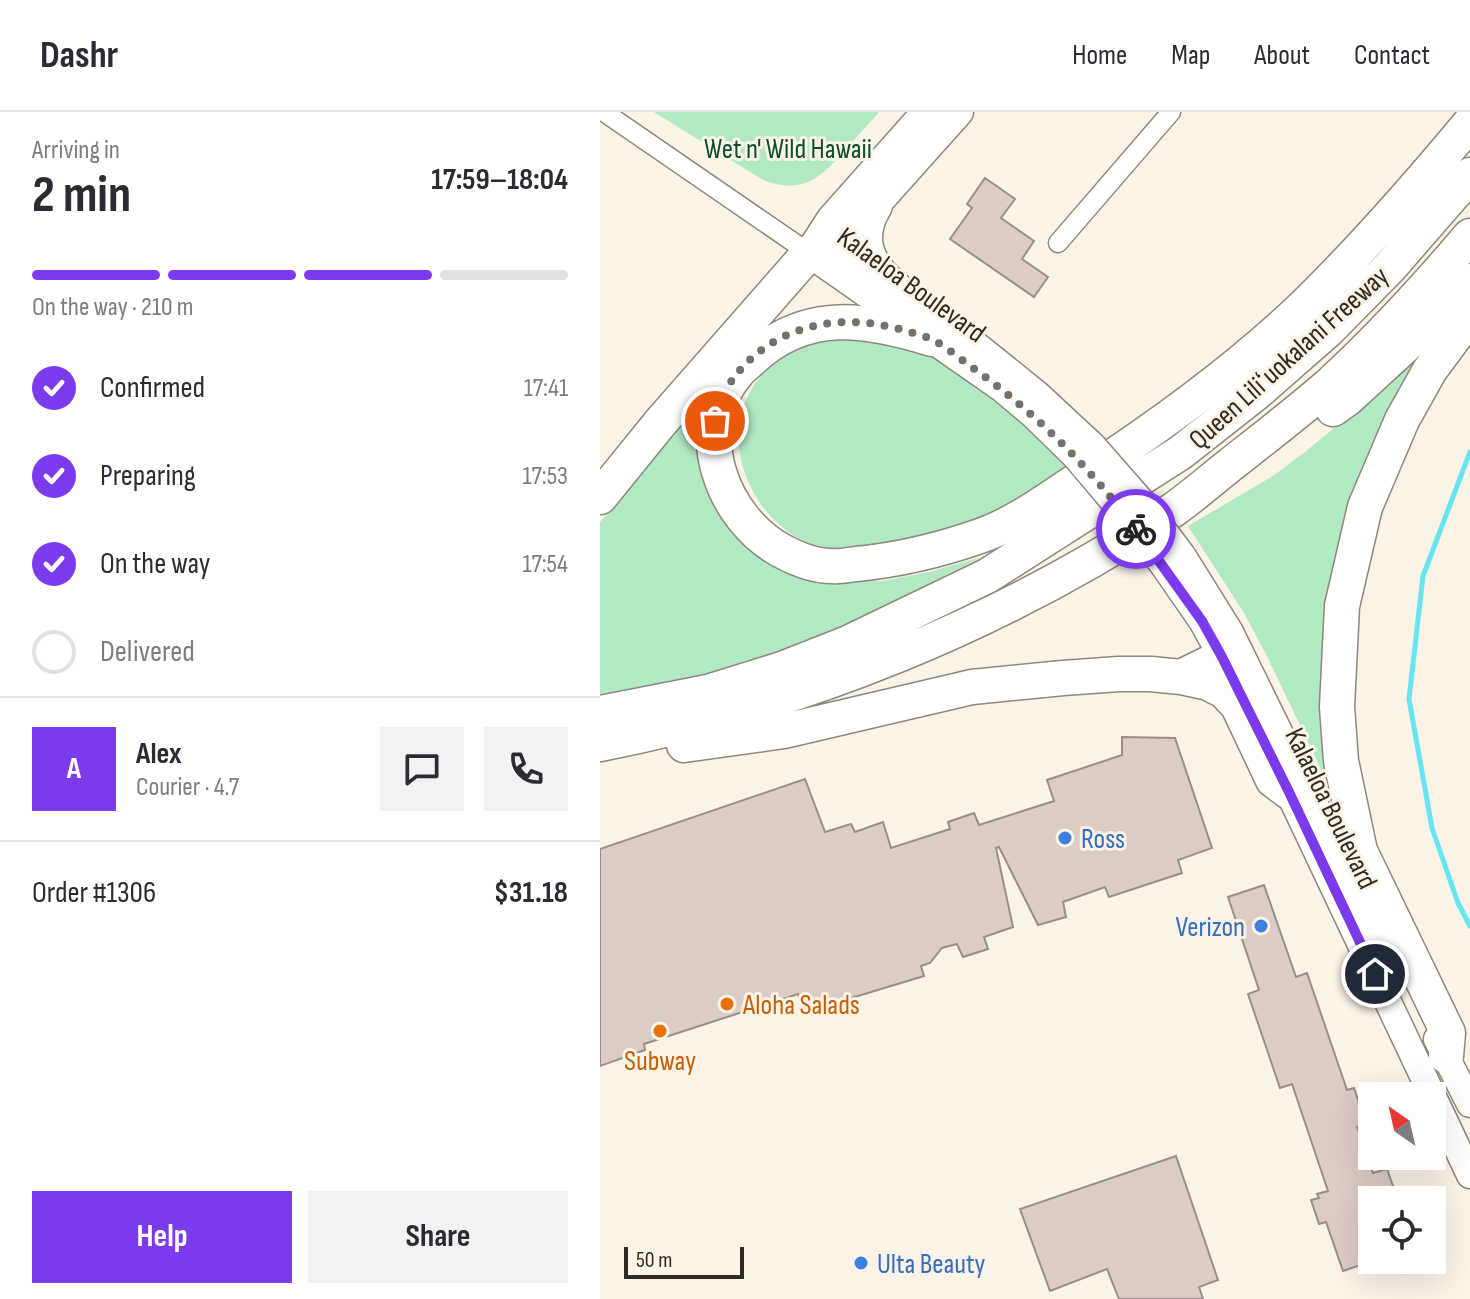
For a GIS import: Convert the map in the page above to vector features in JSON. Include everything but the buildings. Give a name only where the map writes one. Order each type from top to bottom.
[{"type":"highway","points":[[928,324],[897,328],[844,321],[808,327],[785,336],[737,373],[722,397],[715,421],[714,449],[718,471],[724,490],[735,508],[769,544],[799,560],[830,566],[890,561],[984,535],[1029,512],[1133,444],[1203,392],[1297,312],[1420,183],[1470,123]]},
{"type":"highway","name":"Queen Liliʻuokalani Freeway","points":[[600,713],[708,692],[782,669],[848,643],[987,576],[1180,453],[1255,394],[1328,330],[1380,277],[1470,175]]},
{"type":"highway","name":"Queen Liliʻuokalani Freeway","points":[[600,744],[738,712],[805,691],[977,620],[1105,551],[1174,509],[1329,385],[1470,236]]},
{"type":"highway","points":[[600,497],[660,423],[809,253]]},
{"type":"highway","points":[[1174,509],[1227,485],[1347,399],[1470,281]]},
{"type":"highway","points":[[1446,1056],[1448,1033],[1360,851],[1341,761],[1337,707],[1342,606],[1365,507],[1402,420],[1430,370],[1470,316]]},
{"type":"highway","points":[[1181,677],[1222,657]]},
{"type":"highway","points":[[600,752],[695,744],[784,731],[972,687],[1119,674],[1181,677],[1208,683],[1224,691],[1238,706],[1273,780],[1289,792]]},
{"type":"main road","points":[[809,253],[831,219],[926,112]]},
{"type":"main road","points":[[809,253],[849,235],[959,112]]},
{"type":"main road","points":[[881,201],[869,224],[867,241],[872,259],[928,324]]},
{"type":"main road","name":"Kalaeloa Boulevard","points":[[809,253],[928,324],[1032,414],[1084,451],[1125,515],[1173,560],[1230,632],[1337,850],[1470,1104]]},
{"type":"main road","name":"Kalaeloa Boulevard","points":[[1173,560],[1289,792],[1470,1175]]},
{"type":"street","points":[[604,112],[809,253]]},
{"type":"street","points":[[1058,243],[1171,112]]},
{"type":"green space","name":"Wet n' Wild Hawaii","points":[[654,112],[879,112],[828,169],[810,181],[789,186],[763,180]]},
{"type":"green space","points":[[1457,318],[1355,527],[1346,822],[1244,613],[1188,526],[1273,476],[1305,452],[1401,373]]},
{"type":"green space","points":[[825,335],[926,345],[1080,466],[958,533],[857,552],[815,546],[792,534],[772,517],[756,497],[745,474],[739,449],[739,424],[746,400],[760,377],[790,352]]},
{"type":"green space","points":[[736,362],[710,474],[832,581],[882,581],[982,557],[837,629],[719,676],[600,703],[600,522]]},
{"type":"waterway","points":[[1470,452],[1423,576],[1409,699],[1432,828],[1458,903],[1470,926]]},
{"type":"way so far","points":[[715,421],[722,397],[737,373],[785,336],[828,322],[866,322],[897,328],[932,339],[1032,414],[1076,457],[1136,529]]},
{"type":"place","name":"Ross","points":[[1065,838]]},
{"type":"place","name":"Verizon","points":[[1261,926]]},
{"type":"place","name":"Aloha Salads","points":[[727,1004]]},
{"type":"place","name":"Subway","points":[[660,1031]]},
{"type":"place","name":"Ulta Beauty","points":[[861,1263]]},
{"type":"route","points":[[1136,529],[1202,621],[1222,657],[1375,974]]}]
